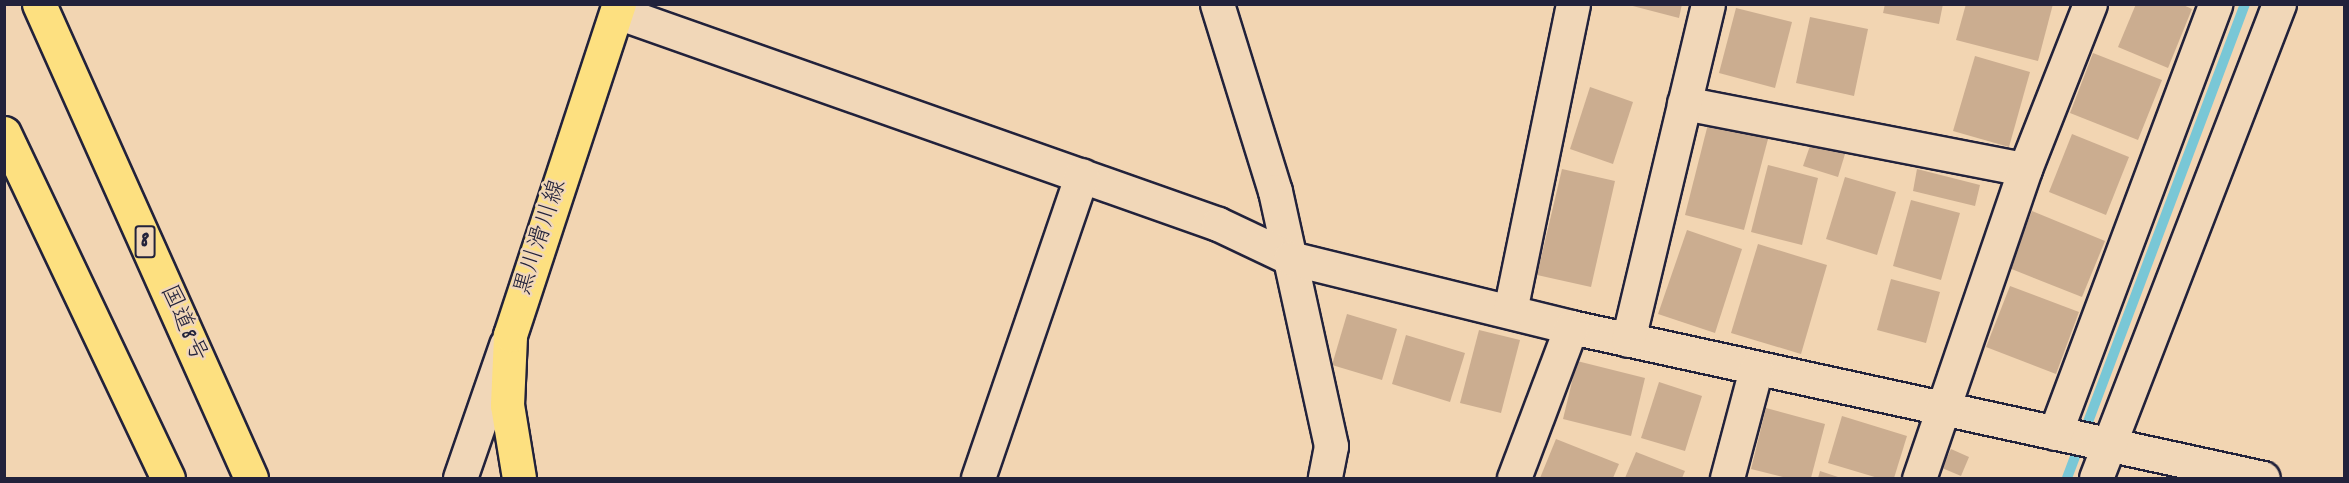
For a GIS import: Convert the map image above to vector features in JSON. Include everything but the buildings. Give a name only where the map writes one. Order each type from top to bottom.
[{"type":"main road","name":"国道8号","points":[[39,4],[251,478]]},
{"type":"main road","name":"黒川滑川線","points":[[519,478],[507,405],[510,335],[618,8]]},
{"type":"main road","points":[[4,133],[168,478]]},
{"type":"street","points":[[1217,4],[1275,192],[1290,258],[1331,446],[1324,478]]},
{"type":"street","points":[[1510,310],[1573,4]]},
{"type":"street","points":[[1628,340],[1708,4]]},
{"type":"street","points":[[1918,478],[1944,411],[2025,169],[2090,4]]},
{"type":"street","points":[[2055,433],[2216,4]]},
{"type":"street","points":[[2096,478],[2279,4]]},
{"type":"street","points":[[618,8],[1218,224],[1290,258],[1510,310],[1570,327],[1944,411],[2110,444],[2263,478]]},
{"type":"street","points":[[1684,103],[2025,169]]},
{"type":"street","points":[[978,478],[1082,175]]},
{"type":"street","points":[[1514,478],[1570,327]]},
{"type":"street","points":[[459,478],[510,335]]},
{"type":"street","points":[[1726,478],[1756,369]]},
{"type":"waterway","points":[[2067,478],[2245,4]]}]
